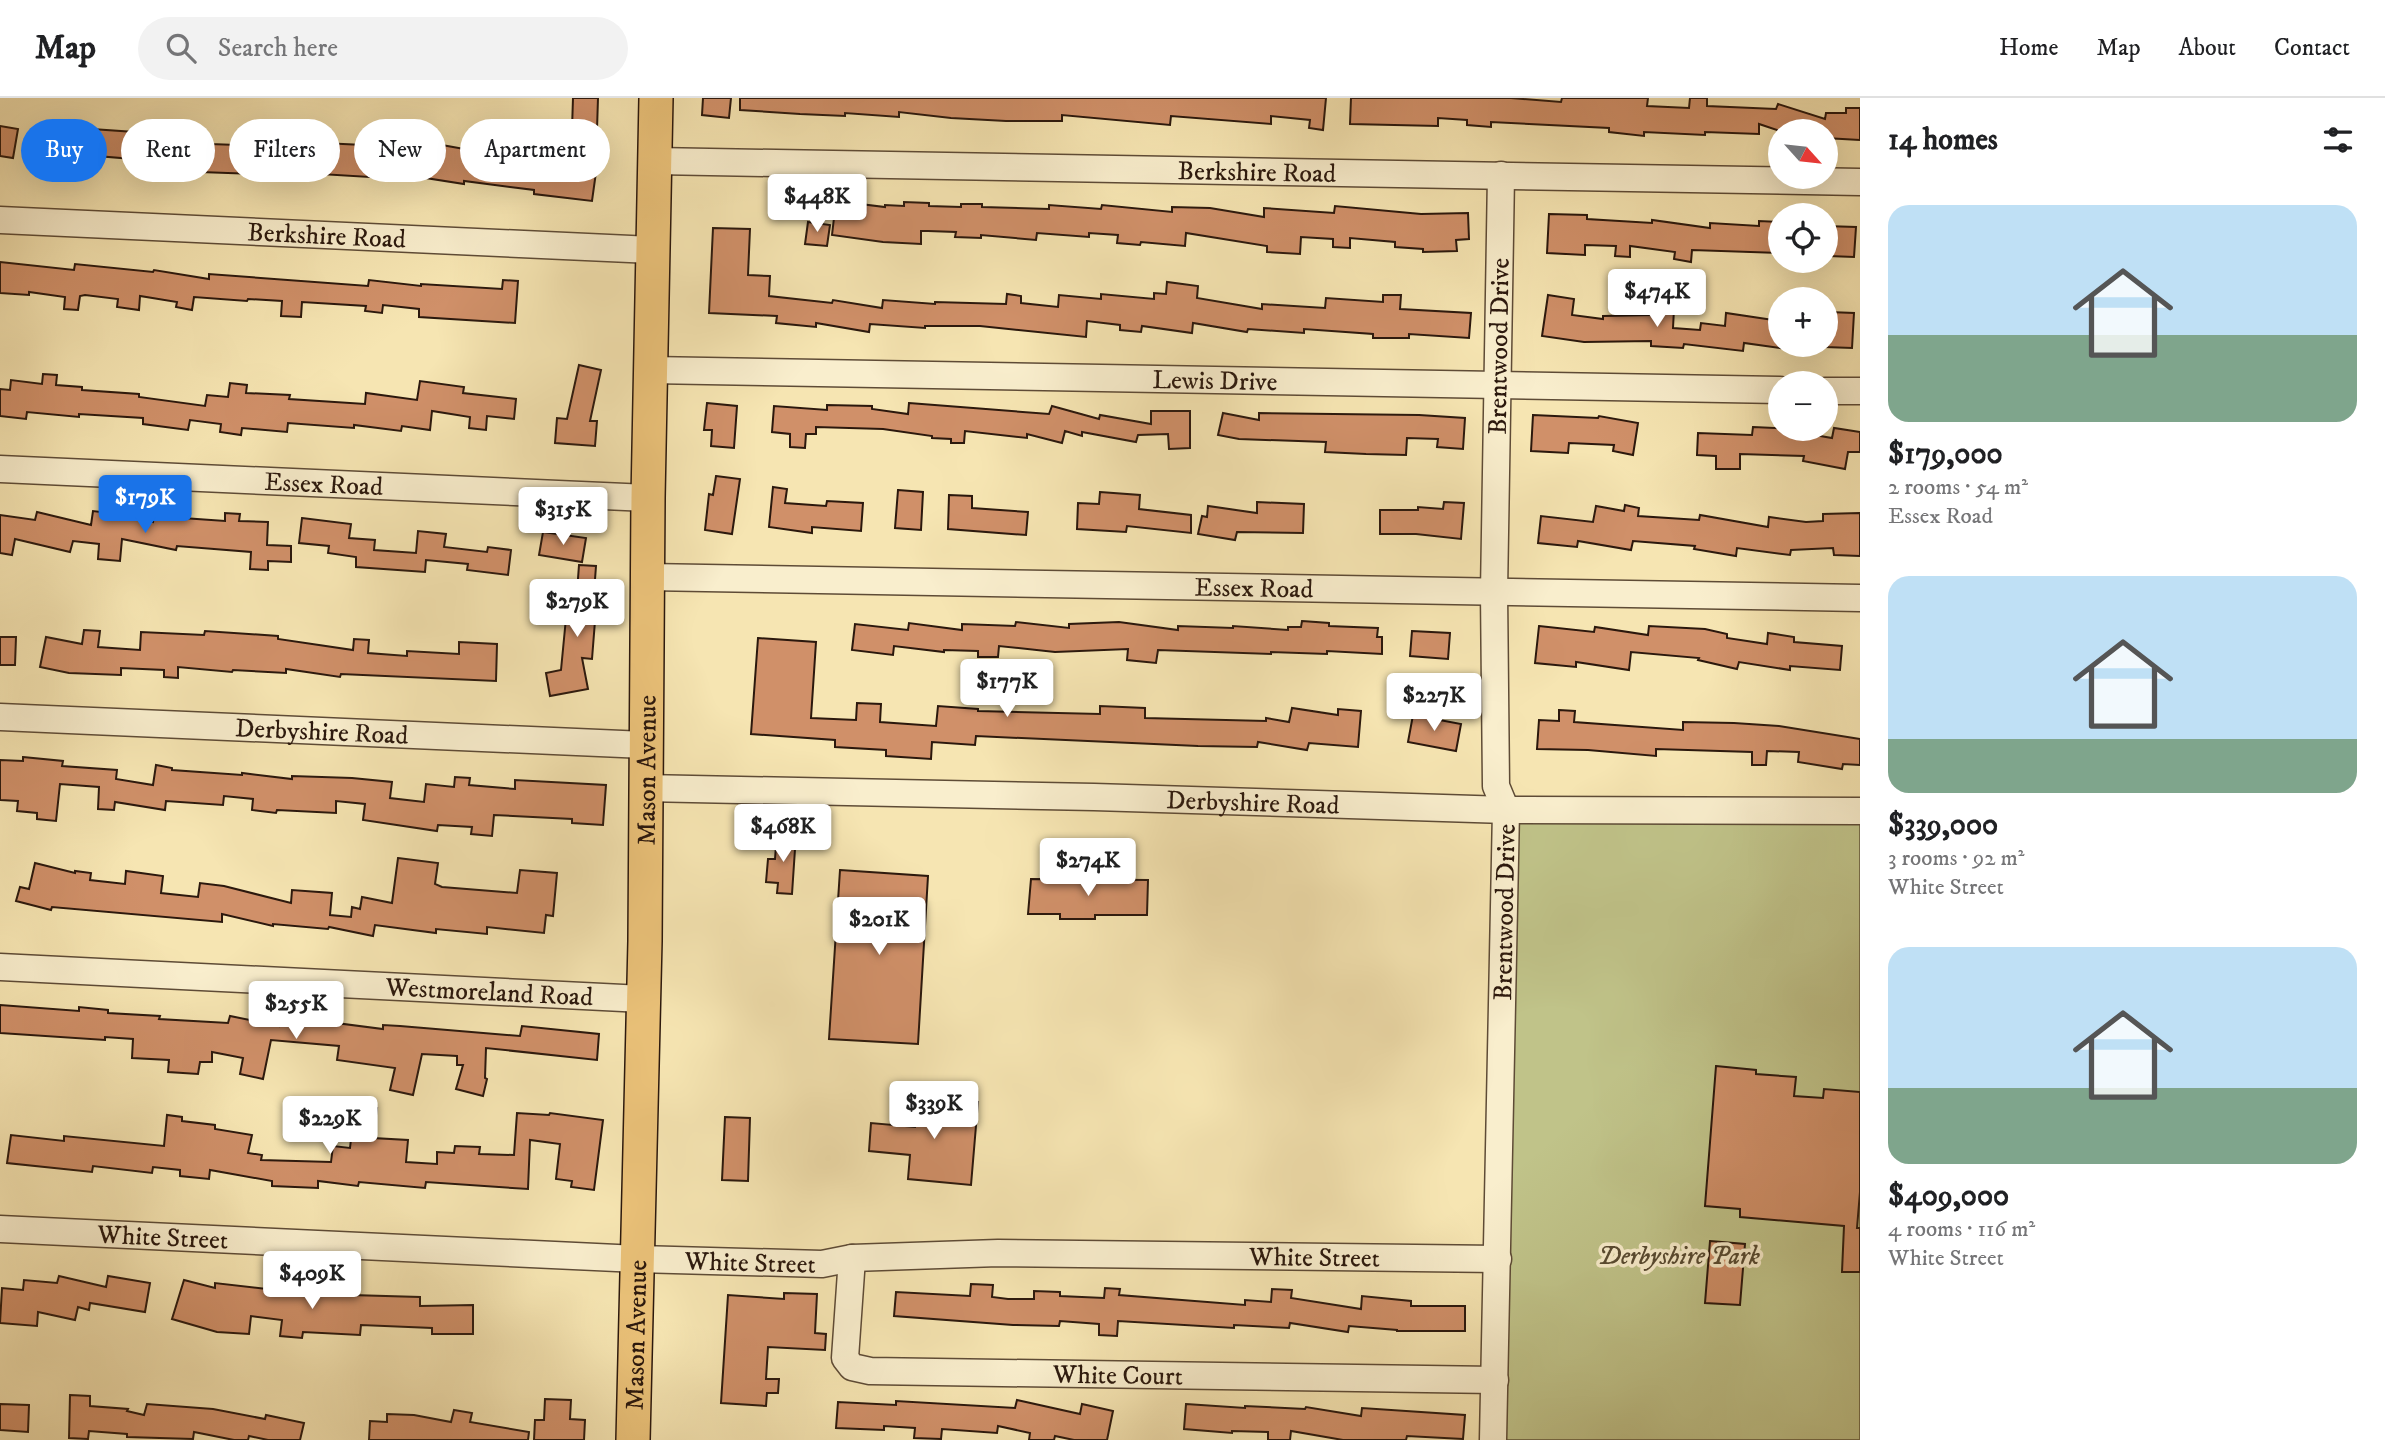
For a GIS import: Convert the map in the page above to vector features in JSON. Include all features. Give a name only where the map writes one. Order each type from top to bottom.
[{"type":"main road","name":"Mason Avenue","points":[[633,1440],[643,999],[648,498],[656,98]]},
{"type":"street","name":"Berkshire Road","points":[[655,161],[1860,182]]},
{"type":"street","name":"Brentwood Drive","points":[[1493,1440],[1506,810],[1496,786],[1494,592],[1501,175]]},
{"type":"street","name":"Berkshire Road","points":[[0,220],[652,250]]},
{"type":"street","name":"Lewis Drive","points":[[650,370],[1768,390]]},
{"type":"street","points":[[1838,391],[1860,391]]},
{"type":"street","name":"Essex Road","points":[[0,469],[648,498]]},
{"type":"street","name":"Essex Road","points":[[647,577],[1860,598]]},
{"type":"street","name":"Derbyshire Road","points":[[0,717],[645,745]]},
{"type":"street","name":"Derbyshire Road","points":[[644,788],[1094,797],[1506,810],[1860,811]]},
{"type":"street","name":"Westmoreland Road","points":[[0,967],[643,999]]},
{"type":"street","name":"White Street","points":[[0,1229],[638,1259],[822,1264],[852,1258],[1011,1253],[1498,1259]]},
{"type":"street","name":"White Court","points":[[852,1258],[845,1358],[852,1367],[870,1370],[1495,1380]]},
{"type":"green space","name":"Derbyshire Park","points":[[1506,810],[1860,811],[1860,1440],[1493,1440]]},
{"type":"building","points":[[573,98],[598,98],[597,119],[572,119]]},
{"type":"building","points":[[703,98],[731,98],[729,118],[702,115]]},
{"type":"building","points":[[740,98],[1326,98],[1323,130],[1309,128],[1310,120],[1271,116],[1271,124],[1171,116],[1170,125],[1062,115],[1062,121],[1006,121],[899,112],[899,117],[845,113],[845,116],[800,114],[740,110]]},
{"type":"building","points":[[1351,98],[1511,98],[1561,102],[1562,98],[1648,98],[1647,106],[1689,108],[1690,98],[1707,98],[1707,106],[1776,109],[1778,104],[1825,119],[1768,119],[1768,127],[1759,124],[1759,134],[1644,132],[1644,136],[1609,132],[1609,128],[1491,122],[1491,127],[1467,125],[1467,120],[1438,118],[1438,126],[1350,124]]},
{"type":"building","points":[[1846,108],[1860,108],[1860,140],[1838,139],[1838,119],[1825,119],[1826,113],[1846,113]]},
{"type":"building","points":[[0,126],[18,129],[13,158],[0,156]]},
{"type":"building","points":[[107,130],[121,131],[121,158],[107,157]]},
{"type":"building","points":[[215,144],[229,145],[229,173],[215,173]]},
{"type":"building","points":[[340,144],[354,145],[354,176],[340,175]]},
{"type":"building","points":[[446,146],[460,148],[460,182],[464,184],[446,181]]},
{"type":"building","points":[[472,182],[595,182],[592,201],[534,194],[534,190]]},
{"type":"building","points":[[836,201],[885,207],[904,206],[904,202],[929,203],[929,206],[961,207],[961,204],[982,204],[982,207],[1049,209],[1049,205],[1101,209],[1102,205],[1172,212],[1172,207],[1210,208],[1264,217],[1264,208],[1334,213],[1335,206],[1421,214],[1468,213],[1469,239],[1456,240],[1457,251],[1423,252],[1423,249],[1395,247],[1395,242],[1350,238],[1350,248],[1333,247],[1333,239],[1301,237],[1300,254],[1267,252],[1267,246],[1186,233],[1185,246],[1117,243],[1118,235],[1089,233],[1089,237],[1037,233],[1036,240],[981,235],[981,238],[955,237],[956,232],[921,231],[921,244],[883,242],[832,235]]},
{"type":"building","points":[[1549,214],[1587,215],[1587,219],[1652,223],[1652,220],[1710,228],[1710,223],[1759,226],[1759,221],[1768,221],[1768,253],[1692,250],[1691,262],[1674,259],[1675,252],[1630,246],[1630,257],[1615,256],[1616,246],[1585,245],[1585,255],[1547,253]]},
{"type":"building","points":[[808,222],[830,225],[827,246],[805,244]]},
{"type":"building","points":[[1838,226],[1856,227],[1854,257],[1838,256]]},
{"type":"building","points":[[713,228],[750,229],[748,275],[770,276],[769,296],[832,303],[833,300],[882,308],[883,300],[935,304],[1006,304],[1007,294],[1021,296],[1021,303],[1058,307],[1059,295],[1101,299],[1101,294],[1154,299],[1154,293],[1166,294],[1167,282],[1198,286],[1197,298],[1262,309],[1262,304],[1325,308],[1326,298],[1383,302],[1383,295],[1401,295],[1400,309],[1471,313],[1469,338],[1409,334],[1409,338],[1373,338],[1373,334],[1304,329],[1304,333],[1248,329],[1247,332],[1193,323],[1192,333],[1142,326],[1141,332],[1120,330],[1120,325],[1087,321],[1086,337],[980,326],[925,328],[870,324],[869,332],[816,323],[816,327],[776,323],[777,316],[709,313]]},
{"type":"building","points":[[0,262],[74,270],[75,264],[154,270],[209,279],[209,274],[368,286],[369,280],[421,286],[502,289],[503,280],[518,281],[515,323],[419,317],[419,309],[383,305],[382,313],[365,311],[366,306],[302,302],[301,317],[281,316],[282,301],[194,297],[192,310],[176,307],[177,302],[140,296],[139,310],[117,307],[118,299],[85,295],[80,296],[78,310],[64,309],[65,297],[29,292],[29,295],[0,293]]},
{"type":"building","points":[[1548,295],[1574,299],[1572,315],[1603,319],[1603,316],[1653,315],[1654,308],[1674,309],[1673,328],[1700,330],[1701,323],[1725,326],[1726,313],[1768,319],[1768,346],[1744,343],[1743,351],[1684,344],[1683,348],[1651,346],[1651,341],[1584,342],[1542,336]]},
{"type":"building","points":[[1838,312],[1854,313],[1852,348],[1838,347]]},
{"type":"building","points":[[579,365],[601,370],[590,421],[597,421],[595,446],[555,443],[557,418],[567,419]]},
{"type":"building","points":[[43,374],[57,375],[56,385],[82,387],[82,390],[139,394],[139,397],[205,406],[207,395],[228,397],[230,383],[247,385],[246,393],[365,404],[366,393],[417,400],[420,381],[464,387],[463,393],[516,399],[514,419],[487,416],[486,430],[469,428],[470,417],[432,411],[430,430],[402,426],[401,431],[354,425],[354,428],[288,423],[287,432],[242,428],[241,435],[220,432],[221,424],[190,420],[188,430],[143,424],[143,418],[79,414],[79,417],[27,412],[26,419],[0,416],[0,389],[10,390],[11,380],[42,384]]},
{"type":"building","points":[[707,403],[737,406],[734,448],[711,446],[712,430],[704,430]]},
{"type":"building","points":[[909,403],[1049,414],[1052,406],[1099,419],[1100,415],[1151,424],[1151,411],[1190,411],[1190,448],[1169,449],[1168,434],[1138,435],[1136,442],[1082,432],[1082,436],[1065,431],[1062,443],[1027,434],[1027,438],[965,431],[964,443],[951,443],[951,439],[883,429],[816,427],[816,434],[806,434],[805,448],[790,447],[790,434],[772,432],[774,406],[827,410],[827,405],[872,406],[872,409],[908,414]]},
{"type":"building","points":[[1223,413],[1259,420],[1259,413],[1465,418],[1463,449],[1437,447],[1438,439],[1407,438],[1406,455],[1325,452],[1326,442],[1239,439],[1218,435]]},
{"type":"building","points":[[1533,415],[1599,416],[1638,423],[1633,455],[1613,451],[1614,445],[1569,443],[1568,453],[1531,451]]},
{"type":"building","points":[[1753,427],[1768,428],[1768,441],[1838,441],[1838,429],[1860,432],[1860,452],[1848,452],[1845,469],[1803,461],[1804,456],[1740,454],[1740,469],[1716,469],[1716,456],[1697,455],[1698,433],[1752,435]]},
{"type":"building","points":[[716,476],[740,479],[732,534],[705,530],[709,494],[713,495]]},
{"type":"building","points":[[773,487],[787,489],[785,503],[826,506],[827,501],[863,503],[861,531],[812,527],[812,533],[769,527]]},
{"type":"building","points":[[898,490],[923,492],[921,530],[895,528]]},
{"type":"building","points":[[1100,492],[1140,495],[1139,509],[1191,515],[1191,533],[1127,526],[1126,532],[1077,529],[1078,503],[1099,504]]},
{"type":"building","points":[[949,495],[972,496],[972,508],[1028,512],[1026,535],[948,529]]},
{"type":"building","points":[[1257,502],[1304,504],[1303,533],[1237,532],[1235,540],[1198,534],[1202,516],[1207,517],[1208,506],[1257,513]]},
{"type":"building","points":[[1444,502],[1464,503],[1461,539],[1416,534],[1380,534],[1380,510],[1418,510],[1418,507],[1443,509]]},
{"type":"building","points":[[1625,505],[1639,508],[1638,516],[1699,520],[1700,515],[1768,527],[1769,517],[1806,522],[1823,521],[1823,514],[1860,513],[1860,556],[1834,555],[1833,548],[1791,550],[1790,555],[1737,548],[1736,556],[1694,549],[1695,546],[1633,541],[1631,550],[1578,541],[1577,547],[1538,543],[1541,516],[1593,522],[1596,506],[1624,511]]},
{"type":"building","points":[[155,510],[183,518],[225,521],[225,513],[240,514],[239,521],[268,522],[267,545],[291,546],[291,562],[268,561],[268,570],[250,569],[251,552],[177,546],[176,550],[122,539],[120,561],[98,559],[99,544],[73,541],[70,552],[15,539],[12,555],[0,553],[0,515],[35,520],[37,512],[91,525],[93,511],[153,522]]},
{"type":"building","points":[[302,518],[351,524],[349,538],[375,540],[374,550],[416,553],[418,531],[446,534],[444,547],[487,552],[488,547],[511,550],[508,575],[467,570],[468,564],[426,560],[425,572],[356,567],[356,557],[328,553],[329,546],[299,543]]},
{"type":"building","points":[[543,532],[586,538],[582,562],[539,555]]},
{"type":"building","points":[[579,565],[596,566],[592,659],[582,658],[588,689],[550,696],[546,673],[561,670],[566,618],[575,619]]},
{"type":"building","points":[[1302,621],[1329,623],[1329,626],[1378,628],[1377,637],[1382,637],[1382,654],[1158,650],[1156,663],[1127,660],[1128,649],[1055,652],[999,646],[998,657],[978,657],[978,651],[944,652],[894,646],[893,655],[852,650],[855,624],[908,630],[909,623],[962,630],[962,624],[1015,626],[1016,622],[1069,628],[1069,624],[1119,622],[1178,630],[1178,626],[1233,626],[1288,630],[1288,627],[1301,627]]},
{"type":"building","points":[[1539,626],[1594,632],[1595,627],[1648,635],[1649,626],[1705,629],[1727,634],[1727,638],[1767,644],[1768,633],[1794,637],[1794,642],[1842,646],[1840,670],[1790,666],[1790,670],[1739,662],[1737,669],[1698,660],[1699,658],[1631,652],[1629,670],[1576,662],[1576,667],[1535,663]]},
{"type":"building","points":[[84,630],[100,631],[98,647],[140,650],[141,632],[204,635],[205,631],[278,636],[278,639],[353,650],[354,639],[369,640],[368,653],[407,656],[407,651],[459,654],[459,642],[497,644],[496,681],[341,674],[340,677],[286,669],[286,673],[178,667],[178,678],[164,677],[164,670],[121,668],[121,675],[69,673],[40,667],[46,637],[82,644]]},
{"type":"building","points":[[1412,631],[1450,633],[1448,659],[1410,656]]},
{"type":"building","points":[[0,637],[16,637],[15,665],[0,665]]},
{"type":"building","points":[[758,638],[816,642],[811,718],[856,720],[857,703],[881,704],[880,722],[936,726],[938,706],[978,711],[1100,714],[1100,706],[1145,708],[1145,718],[1266,721],[1266,718],[1289,722],[1292,708],[1338,715],[1338,709],[1361,711],[1358,747],[1309,743],[1307,750],[1258,742],[1257,747],[1198,746],[976,736],[975,745],[932,742],[931,759],[886,756],[886,750],[835,747],[835,740],[751,734]]},
{"type":"building","points":[[1559,710],[1575,711],[1574,722],[1683,730],[1683,722],[1734,723],[1779,726],[1860,739],[1860,765],[1843,764],[1842,769],[1798,762],[1799,752],[1767,751],[1766,765],[1752,765],[1752,752],[1656,749],[1656,756],[1537,749],[1539,720],[1559,721]]},
{"type":"building","points":[[1413,715],[1461,724],[1456,751],[1408,742]]},
{"type":"building","points":[[23,757],[63,761],[62,766],[117,770],[116,779],[153,785],[156,765],[172,770],[242,773],[292,779],[292,776],[392,782],[390,798],[424,802],[426,784],[454,787],[455,777],[470,778],[469,785],[515,789],[515,780],[606,785],[603,825],[572,823],[572,819],[494,815],[492,836],[471,834],[472,827],[438,825],[437,831],[363,820],[365,804],[336,801],[336,813],[277,810],[276,813],[252,810],[253,799],[224,796],[223,805],[166,801],[165,810],[115,802],[114,810],[98,809],[99,787],[60,784],[56,821],[37,819],[37,813],[17,811],[18,801],[0,800],[0,760],[23,761]]},
{"type":"building","points":[[777,833],[796,834],[792,894],[777,893],[778,883],[766,882],[768,859],[775,859]]},
{"type":"building","points":[[398,858],[438,863],[435,884],[442,887],[517,893],[520,870],[557,873],[553,916],[546,915],[544,933],[487,927],[487,934],[436,929],[436,933],[375,925],[373,936],[329,927],[273,926],[222,914],[222,922],[52,907],[51,910],[16,901],[20,887],[29,889],[35,863],[75,873],[91,873],[90,880],[125,884],[126,871],[163,876],[161,893],[198,897],[200,883],[224,886],[291,903],[292,890],[332,893],[330,915],[351,917],[352,907],[360,909],[362,897],[392,903]]},
{"type":"building","points":[[840,870],[928,876],[918,1044],[829,1039]]},
{"type":"building","points":[[1031,879],[1148,880],[1147,915],[1095,915],[1095,919],[1060,919],[1060,914],[1028,914]]},
{"type":"building","points":[[0,1005],[79,1011],[79,1007],[108,1010],[108,1013],[160,1016],[159,1019],[228,1023],[230,1016],[279,1026],[280,1015],[383,1029],[383,1025],[520,1036],[522,1026],[599,1034],[597,1060],[486,1048],[487,1079],[483,1096],[456,1089],[463,1065],[457,1065],[457,1056],[422,1054],[413,1095],[390,1090],[395,1068],[337,1060],[339,1046],[271,1040],[263,1079],[240,1074],[243,1058],[212,1052],[212,1062],[200,1062],[198,1074],[168,1072],[169,1060],[132,1058],[133,1039],[105,1037],[105,1040],[0,1033]]},
{"type":"building","points":[[1716,1066],[1756,1070],[1756,1074],[1796,1077],[1794,1096],[1823,1098],[1824,1089],[1860,1092],[1860,1192],[1857,1228],[1860,1228],[1860,1272],[1842,1272],[1844,1226],[1740,1217],[1740,1209],[1705,1206]]},
{"type":"building","points":[[918,1097],[978,1102],[971,1185],[908,1179],[910,1155],[869,1151],[871,1123],[915,1127]]},
{"type":"building","points":[[355,1105],[377,1108],[373,1138],[408,1140],[406,1162],[437,1164],[437,1152],[454,1153],[455,1146],[480,1147],[479,1154],[514,1155],[517,1113],[550,1113],[603,1120],[594,1190],[571,1187],[572,1181],[556,1179],[560,1144],[530,1140],[528,1189],[426,1182],[425,1188],[359,1182],[358,1186],[318,1181],[318,1188],[272,1186],[272,1181],[210,1170],[209,1179],[180,1176],[180,1170],[153,1167],[152,1173],[93,1166],[92,1172],[7,1163],[11,1135],[64,1141],[64,1136],[164,1146],[167,1115],[182,1117],[182,1121],[215,1125],[215,1129],[252,1135],[248,1153],[262,1155],[261,1160],[331,1162],[333,1146],[350,1148]]},
{"type":"building","points":[[725,1117],[750,1118],[748,1181],[722,1180]]},
{"type":"building","points":[[1710,1241],[1745,1244],[1740,1305],[1705,1303]]},
{"type":"building","points":[[59,1276],[106,1287],[108,1276],[150,1283],[145,1312],[90,1303],[89,1310],[78,1307],[75,1320],[38,1312],[37,1326],[0,1323],[2,1288],[23,1290],[24,1280],[57,1283]]},
{"type":"building","points":[[184,1280],[215,1288],[215,1283],[327,1296],[327,1291],[352,1292],[351,1295],[420,1297],[420,1306],[473,1305],[473,1334],[432,1334],[432,1328],[361,1325],[360,1335],[303,1332],[302,1338],[280,1336],[282,1320],[251,1316],[249,1334],[217,1332],[172,1319]]},
{"type":"building","points":[[971,1284],[993,1285],[992,1297],[1008,1299],[1034,1299],[1034,1291],[1060,1292],[1060,1296],[1104,1298],[1105,1288],[1120,1289],[1119,1295],[1245,1305],[1245,1300],[1271,1302],[1272,1289],[1292,1290],[1291,1298],[1361,1309],[1362,1296],[1411,1301],[1411,1306],[1465,1306],[1465,1331],[1397,1331],[1349,1326],[1348,1332],[1290,1323],[1289,1328],[1234,1325],[1234,1328],[1118,1321],[1117,1336],[1099,1335],[1099,1324],[1060,1321],[1059,1326],[1013,1325],[894,1316],[896,1292],[970,1296]]},
{"type":"building","points":[[784,1293],[817,1294],[815,1333],[826,1334],[825,1350],[768,1347],[766,1379],[779,1379],[778,1393],[767,1393],[766,1406],[721,1403],[728,1295],[784,1299]]},
{"type":"building","points":[[70,1395],[90,1396],[90,1406],[128,1409],[127,1411],[144,1415],[147,1404],[213,1409],[265,1419],[266,1415],[304,1423],[300,1440],[268,1440],[249,1436],[248,1440],[234,1440],[194,1432],[193,1439],[127,1437],[127,1434],[89,1431],[88,1439],[69,1438]]},
{"type":"building","points":[[545,1399],[571,1400],[570,1419],[585,1420],[584,1440],[534,1440],[535,1420],[544,1420]]},
{"type":"building","points":[[1017,1400],[1080,1414],[1082,1404],[1113,1411],[1107,1440],[1074,1440],[1055,1436],[1054,1440],[1029,1440],[1030,1433],[998,1426],[997,1433],[942,1429],[941,1439],[914,1438],[915,1428],[836,1428],[838,1402],[896,1405],[896,1401],[1015,1408]]},
{"type":"building","points":[[0,1404],[29,1405],[28,1432],[0,1430]]},
{"type":"building","points":[[1186,1404],[1245,1408],[1306,1407],[1361,1416],[1362,1408],[1465,1415],[1463,1439],[1407,1436],[1406,1440],[1343,1440],[1291,1431],[1290,1440],[1268,1440],[1268,1432],[1232,1433],[1184,1429]]},
{"type":"building","points":[[454,1410],[472,1413],[470,1422],[529,1432],[528,1440],[369,1440],[370,1421],[387,1422],[387,1414],[414,1415],[451,1422]]}]
